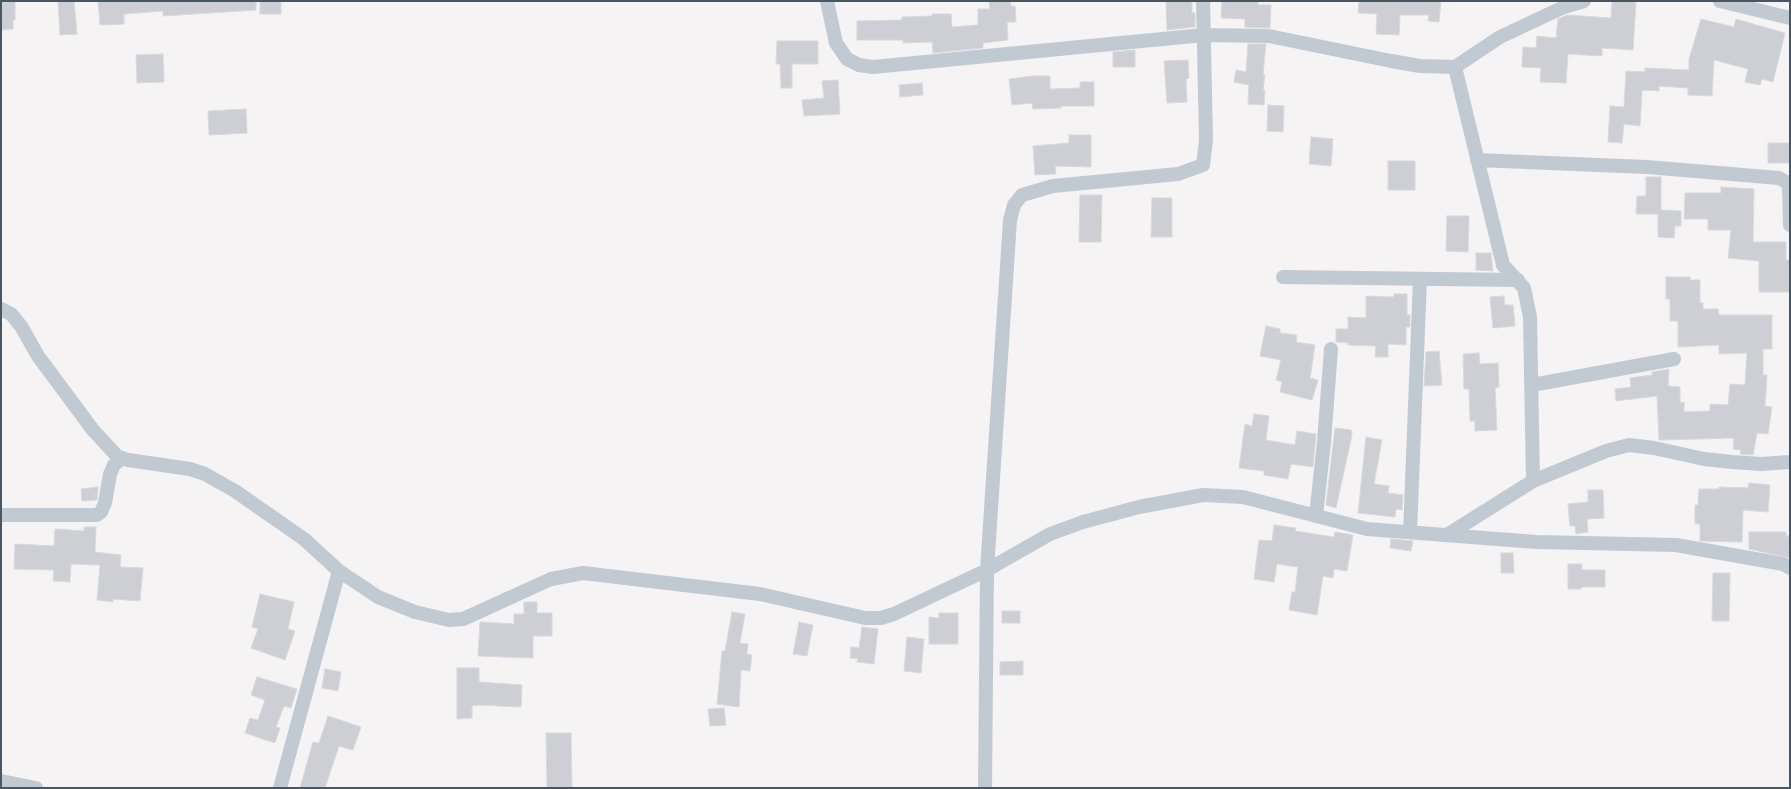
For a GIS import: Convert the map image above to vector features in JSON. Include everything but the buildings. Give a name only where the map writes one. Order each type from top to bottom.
[{"type":"street","points":[[826,1],[836,44],[847,59],[859,64],[873,67],[1204,35],[1268,36],[1420,66],[1455,67],[1500,37],[1564,7],[1584,1]]},
{"type":"street","points":[[985,788],[988,570],[1010,220],[1014,205],[1022,195],[1052,186],[1178,174],[1203,165],[1206,140],[1203,1]]},
{"type":"street","points":[[1720,1],[1790,18]]},
{"type":"street","points":[[1455,67],[1503,265],[1524,288],[1530,317],[1533,482]]},
{"type":"street","points":[[1477,160],[1647,167],[1779,178],[1786,182],[1789,186],[1790,225]]},
{"type":"street","points":[[1283,277],[1518,280]]},
{"type":"street","points":[[1410,532],[1420,279]]},
{"type":"street","points":[[1,309],[11,314],[21,326],[38,356],[93,430],[122,458],[206,474],[235,491],[304,539],[339,571],[378,597],[415,612],[449,620],[463,619],[551,579],[583,573],[760,594],[865,618],[881,618],[894,614],[988,570],[1050,534],[1082,522],[1139,507],[1202,495],[1243,497],[1367,529],[1536,542],[1676,545],[1783,564],[1790,568]]},
{"type":"street","points":[[1316,516],[1324,442],[1331,349]]},
{"type":"street","points":[[1532,385],[1674,359]]},
{"type":"street","points":[[1447,535],[1533,482],[1606,452],[1629,445],[1654,448],[1704,459],[1732,462],[1761,464],[1790,462]]},
{"type":"street","points":[[1,515],[97,515],[101,512],[106,503],[110,474],[114,466],[122,458]]},
{"type":"street","points":[[280,788],[339,571]]},
{"type":"street","points":[[1,781],[36,788]]}]
